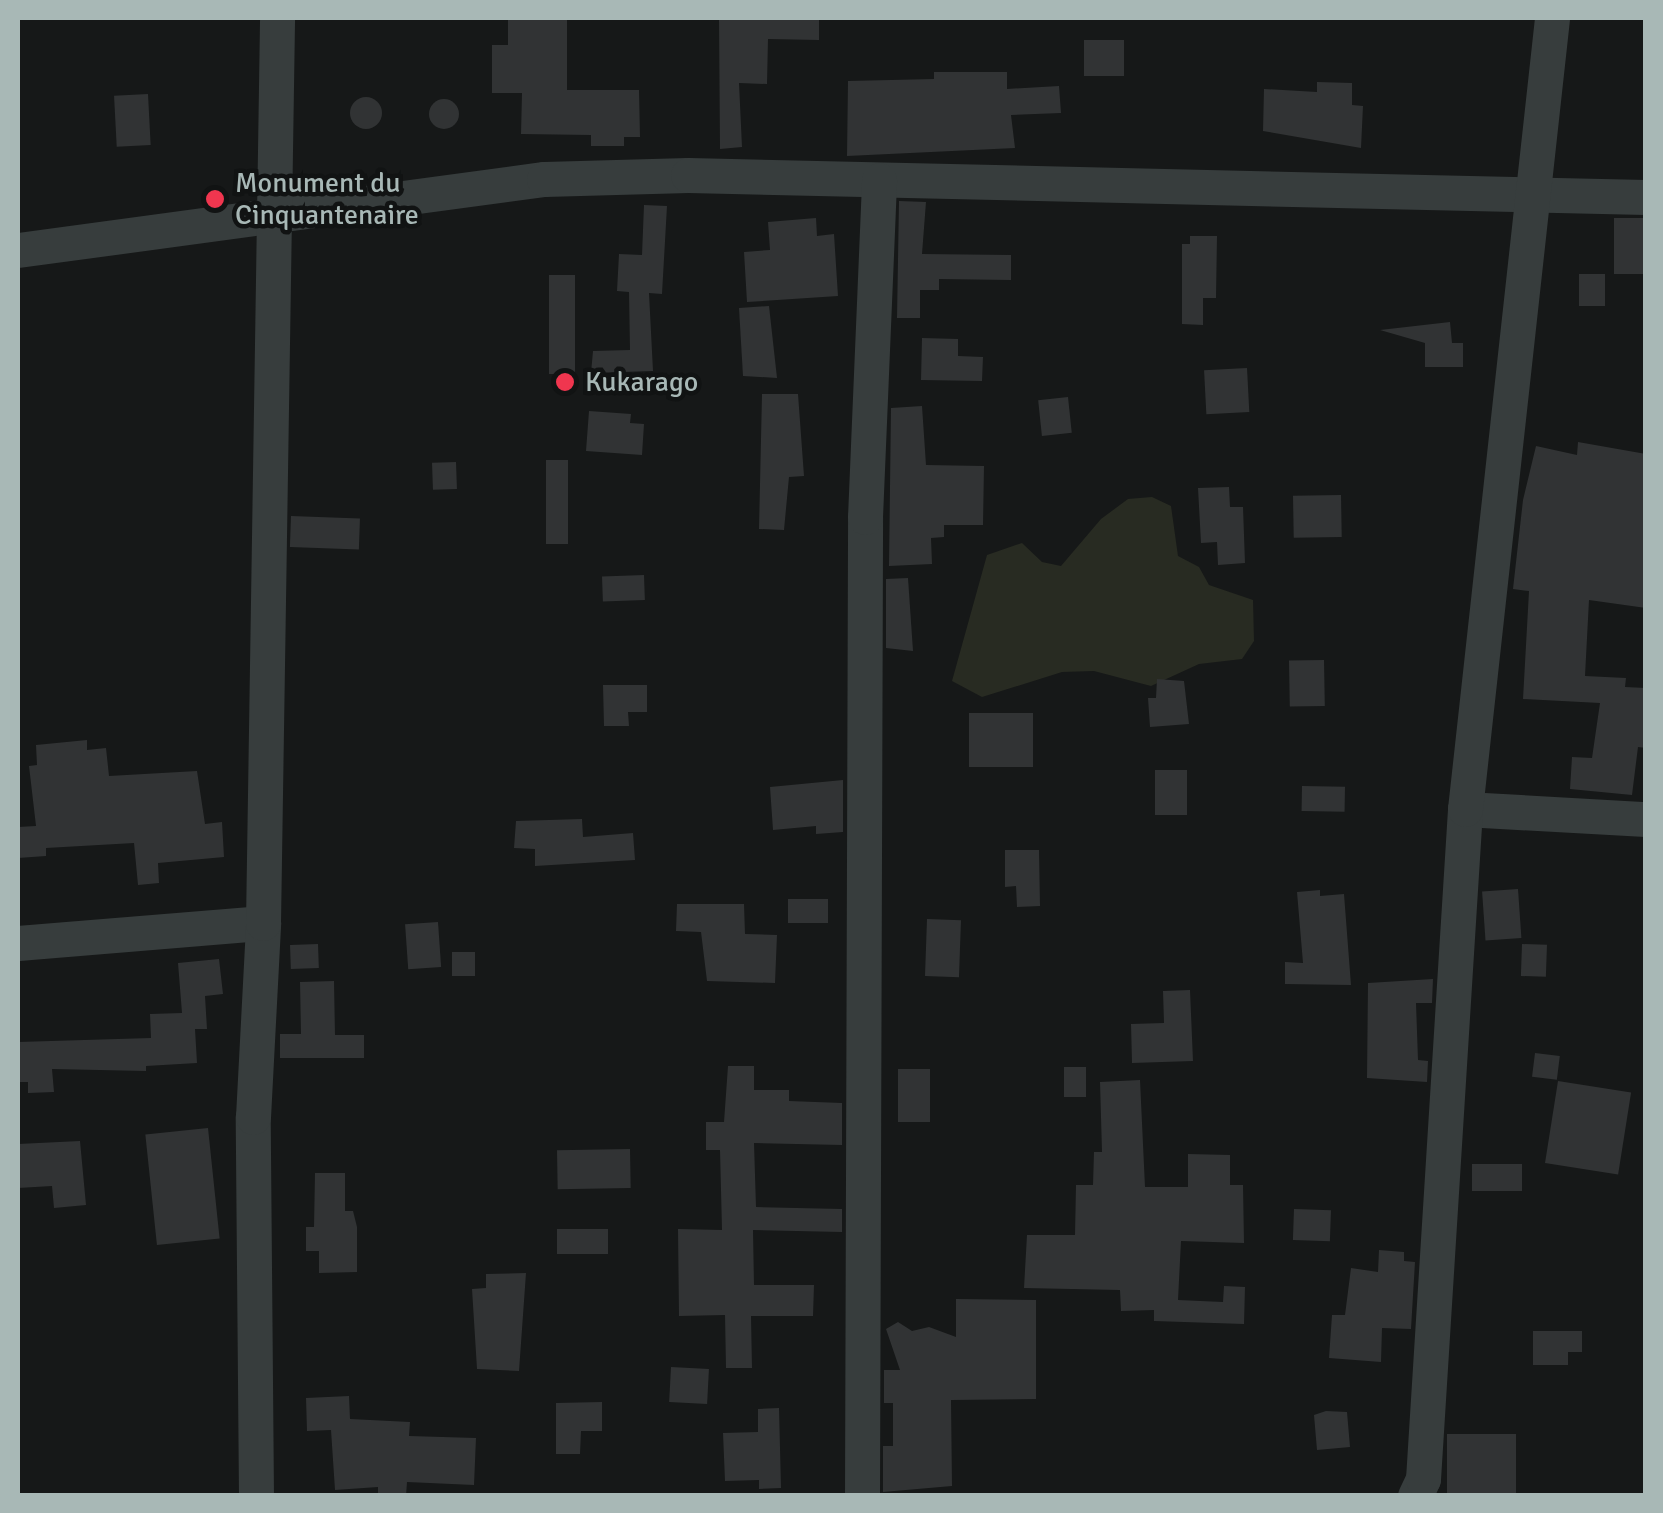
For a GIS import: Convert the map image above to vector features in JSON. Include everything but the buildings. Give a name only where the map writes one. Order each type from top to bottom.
[{"type":"street","points":[[256,1496],[253,1117],[264,922],[270,219],[276,18]]},
{"type":"street","points":[[1415,1496],[1423,1479],[1465,809],[1552,18]]},
{"type":"street","points":[[18,250],[544,179],[879,180],[1533,198],[1646,197]]},
{"type":"street","points":[[862,1496],[864,516],[879,180]]},
{"type":"street","points":[[1465,809],[1646,819]]},
{"type":"street","points":[[18,943],[264,922]]},
{"type":"shaded area","points":[[1152,497],[1171,506],[1178,556],[1199,567],[1209,585],[1253,600],[1254,641],[1242,659],[1199,664],[1151,686],[1094,671],[1062,672],[982,697],[952,681],[987,555],[1022,543],[1042,562],[1061,566],[1101,519],[1128,499]]},
{"type":"place","name":"Monument du Cinquantenaire","points":[[215,199]]},
{"type":"place","name":"Kukarago","points":[[565,382]]}]
